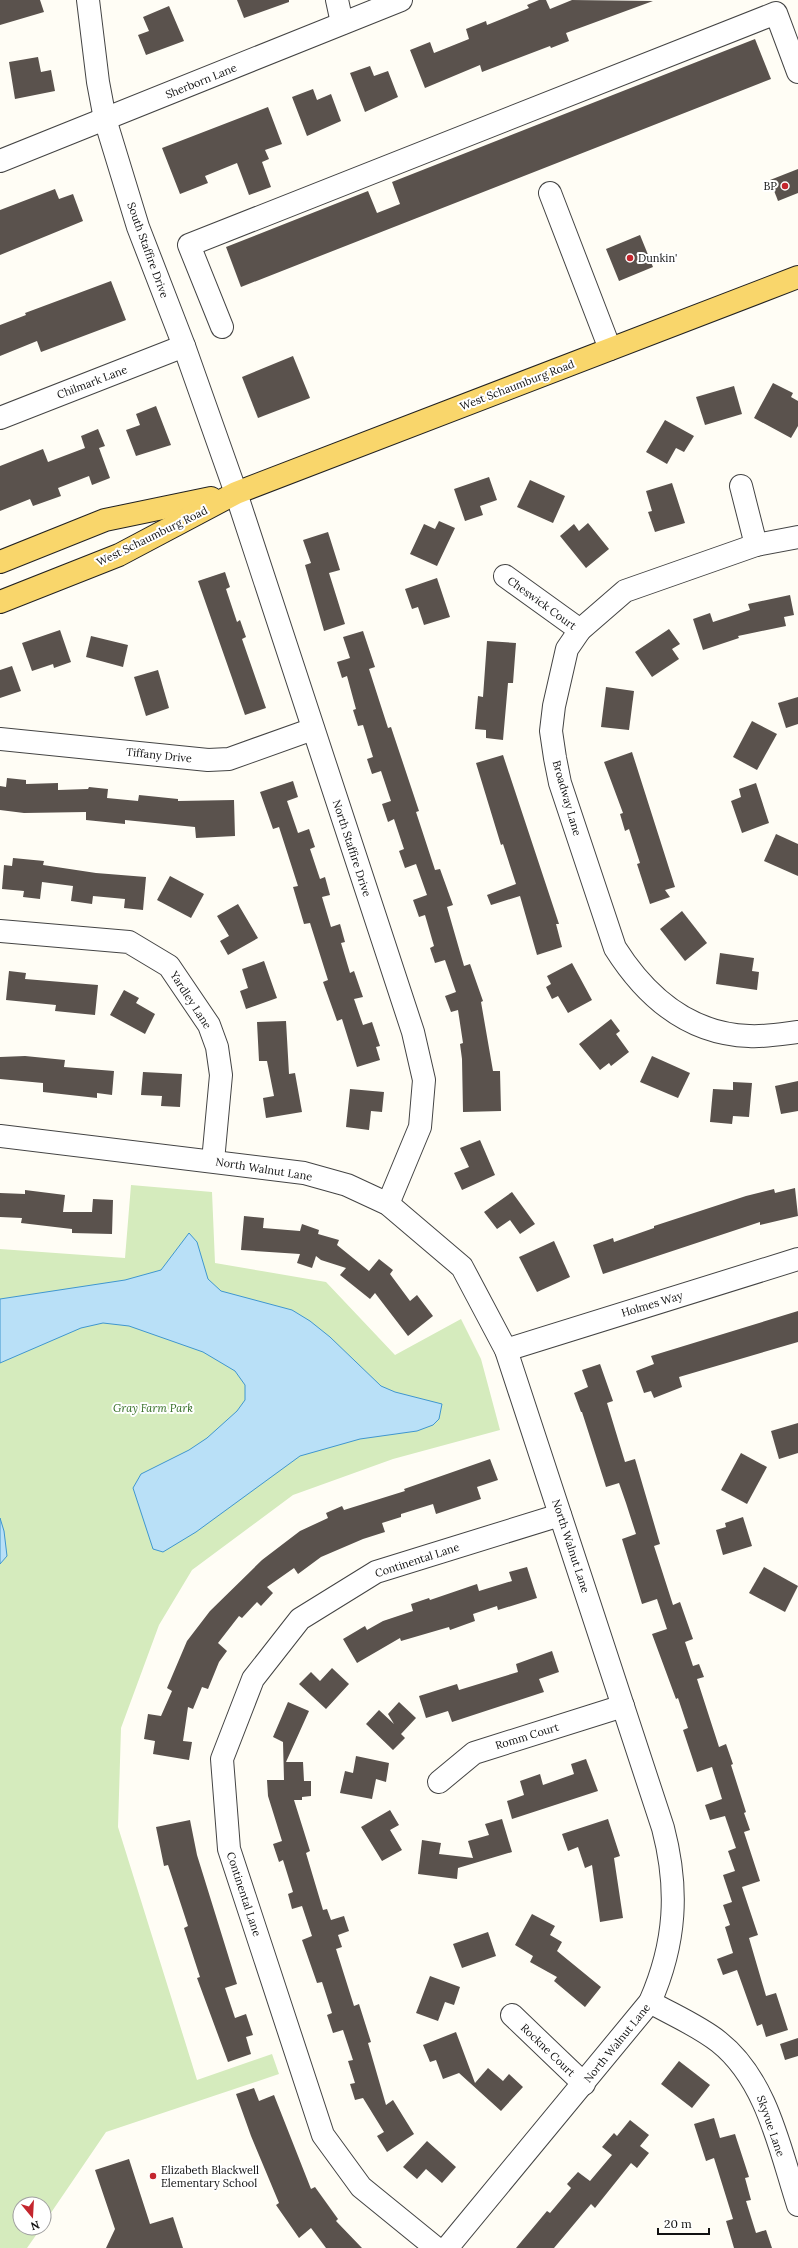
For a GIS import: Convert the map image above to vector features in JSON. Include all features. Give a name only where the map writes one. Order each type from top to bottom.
[{"type":"main road","name":"West Schaumburg Road","points":[[0,602],[119,555],[236,493],[798,277]]},
{"type":"main road","name":"West Schaumburg Road","points":[[0,562],[105,520],[236,493]]},
{"type":"street","name":"South Staffire Drive","points":[[88,0],[98,82],[105,119],[138,227],[184,346],[236,493]]},
{"type":"street","points":[[337,0],[342,23]]},
{"type":"street","name":"Sherborn Lane","points":[[0,161],[401,0]]},
{"type":"street","points":[[222,327],[189,245],[776,13],[798,72]]},
{"type":"street","points":[[550,193],[610,349]]},
{"type":"street","name":"Chilmark Lane","points":[[0,418],[184,346]]},
{"type":"street","points":[[741,486],[756,545]]},
{"type":"street","name":"North Staffire Drive","points":[[236,493],[414,1032],[424,1080],[420,1127],[388,1204]]},
{"type":"street","name":"Broadway Lane","points":[[798,537],[756,545],[625,591],[580,630],[567,650],[554,706],[551,731],[560,783],[615,948],[628,968],[650,993],[674,1013],[701,1027],[725,1034],[751,1037],[798,1032]]},
{"type":"street","name":"Cheswick Court","points":[[504,576],[580,630]]},
{"type":"street","name":"Tiffany Drive","points":[[0,739],[208,760],[229,759],[313,729]]},
{"type":"street","name":"Yardley Lane","points":[[0,931],[129,942],[169,966],[209,1025],[217,1047],[221,1075],[213,1161]]},
{"type":"street","name":"North Walnut Lane","points":[[0,1136],[304,1173],[348,1185],[388,1204],[462,1267],[506,1350],[663,1828],[674,1886],[673,1914],[668,1951],[661,1978],[650,2002],[584,2084],[447,2248]]},
{"type":"street","name":"Holmes Way","points":[[506,1350],[798,1259]]},
{"type":"street","name":"Continental Lane","points":[[436,2248],[361,2187],[324,2136],[228,1849],[222,1759],[253,1679],[300,1619],[376,1572],[560,1515]]},
{"type":"street","name":"Romm Court","points":[[439,1782],[474,1752],[623,1706]]},
{"type":"street","name":"Skyvue Lane","points":[[650,2002],[719,2042],[743,2066],[761,2095],[798,2205]]},
{"type":"street","name":"Rockne Court","points":[[512,2015],[584,2084]]},
{"type":"green space","name":"Gray Farm Park","points":[[131,1185],[212,1192],[215,1263],[326,1282],[395,1355],[461,1319],[481,1359],[500,1430],[393,1459],[293,1495],[192,1570],[159,1625],[121,1728],[118,1827],[197,2080],[272,2054],[279,2074],[106,2132],[52,2211],[52,2196],[12,2196],[12,2236],[35,2236],[27,2248],[0,2248],[0,1249],[125,1258]]},
{"type":"water","points":[[189,1233],[197,1242],[208,1279],[221,1291],[292,1310],[310,1321],[330,1337],[381,1386],[395,1392],[442,1404],[439,1419],[433,1425],[417,1431],[360,1439],[300,1456],[196,1532],[163,1552],[153,1549],[133,1488],[141,1474],[189,1450],[207,1438],[237,1411],[245,1400],[245,1385],[235,1371],[203,1352],[129,1326],[103,1323],[81,1328],[0,1363],[0,1299],[125,1280],[161,1270]]},
{"type":"water","points":[[0,1518],[4,1531],[7,1556],[0,1564]]},
{"type":"building","points":[[0,0],[40,0],[44,12],[0,25]]},
{"type":"building","points":[[237,0],[289,0],[289,2],[244,18]]},
{"type":"building","points":[[539,0],[546,0],[550,9],[572,0],[653,1],[566,33],[569,41],[551,48],[550,46],[482,72],[480,65],[425,88],[410,50],[430,42],[434,53],[469,39],[466,29],[486,21],[487,25],[529,8],[527,5]]},
{"type":"building","points":[[169,6],[184,41],[146,55],[138,35],[149,31],[143,17]]},
{"type":"building","points":[[755,39],[771,79],[241,287],[226,247],[368,191],[377,213],[400,204],[392,182]]},
{"type":"building","points":[[38,57],[41,72],[51,70],[55,91],[15,99],[9,62]]},
{"type":"building","points":[[370,66],[374,76],[388,71],[398,97],[365,112],[350,73]]},
{"type":"building","points":[[313,89],[317,100],[331,94],[341,121],[307,136],[292,97]]},
{"type":"building","points":[[268,107],[282,144],[265,150],[269,159],[262,162],[271,187],[249,195],[237,163],[205,176],[208,183],[180,194],[162,148]]},
{"type":"building","name":"BP","points":[[798,169],[798,193],[778,201],[770,180]]},
{"type":"building","points":[[55,189],[59,199],[73,194],[83,221],[0,255],[0,210]]},
{"type":"building","name":"Dunkin'","points":[[640,235],[653,267],[619,281],[606,249]]},
{"type":"building","points":[[111,281],[126,320],[41,352],[37,341],[0,356],[0,325],[26,315],[25,313]]},
{"type":"building","points":[[293,356],[310,398],[258,418],[242,377]]},
{"type":"building","points":[[773,383],[793,393],[791,397],[798,401],[798,426],[791,438],[754,418]]},
{"type":"building","points":[[734,386],[742,414],[705,425],[696,397]]},
{"type":"building","points":[[156,406],[171,445],[136,456],[126,430],[140,425],[136,414]]},
{"type":"building","points":[[665,420],[694,436],[684,452],[676,448],[667,464],[646,452]]},
{"type":"building","points":[[98,429],[105,446],[99,448],[110,478],[92,485],[89,476],[58,488],[61,496],[33,506],[30,499],[0,511],[0,466],[43,449],[48,462],[85,448],[81,436]]},
{"type":"building","points":[[489,477],[497,500],[480,506],[483,515],[465,521],[454,489]]},
{"type":"building","points":[[530,480],[565,496],[553,523],[517,507]]},
{"type":"building","points":[[672,483],[685,523],[655,532],[648,512],[652,511],[646,491]]},
{"type":"building","points":[[439,521],[455,528],[437,566],[410,554],[424,524],[435,529]]},
{"type":"building","points":[[588,523],[609,549],[586,568],[560,536],[574,524],[579,531]]},
{"type":"building","points":[[328,532],[340,570],[329,573],[345,624],[324,631],[305,565],[311,563],[303,540]]},
{"type":"building","points":[[225,572],[230,587],[226,589],[237,622],[240,620],[246,637],[242,639],[266,708],[245,715],[198,581]]},
{"type":"building","points":[[437,578],[450,617],[424,625],[418,607],[412,609],[405,589]]},
{"type":"building","points":[[790,595],[794,615],[784,617],[786,626],[738,636],[739,638],[703,650],[693,619],[710,613],[713,622],[750,610],[748,604]]},
{"type":"building","points":[[669,629],[680,644],[672,649],[679,659],[652,677],[635,652]]},
{"type":"building","points":[[60,630],[71,662],[54,668],[53,664],[32,671],[22,643]]},
{"type":"building","points":[[363,631],[375,667],[369,669],[388,728],[391,727],[419,811],[416,812],[435,870],[440,869],[453,905],[447,907],[464,966],[470,964],[483,1001],[481,1002],[493,1071],[500,1071],[501,1111],[463,1112],[462,1059],[460,1044],[463,1043],[458,1010],[451,1012],[445,996],[456,992],[445,960],[435,963],[430,948],[434,946],[425,915],[419,917],[413,900],[427,895],[416,864],[405,868],[399,851],[404,849],[394,819],[388,822],[382,804],[391,801],[381,771],[372,774],[367,759],[373,757],[363,725],[358,726],[353,710],[356,709],[347,676],[342,678],[337,662],[350,658],[343,637]]},
{"type":"building","points":[[91,636],[128,645],[123,667],[86,657]]},
{"type":"building","points":[[487,641],[516,643],[513,683],[508,683],[503,740],[486,738],[486,730],[475,729],[478,696],[483,697]]},
{"type":"building","points":[[12,666],[21,691],[0,698],[0,670]]},
{"type":"building","points":[[158,670],[169,708],[146,716],[134,677]]},
{"type":"building","points":[[606,687],[634,691],[629,730],[601,727]]},
{"type":"building","points":[[798,697],[798,724],[786,728],[778,703]]},
{"type":"building","points":[[752,721],[777,734],[757,770],[733,757]]},
{"type":"building","points":[[632,752],[675,887],[665,890],[670,897],[650,904],[637,864],[640,863],[629,829],[625,831],[620,814],[623,813],[604,762]]},
{"type":"building","points":[[503,755],[559,924],[556,924],[562,947],[537,955],[520,896],[491,905],[487,895],[516,884],[503,844],[501,845],[476,763]]},
{"type":"building","points":[[7,778],[26,780],[26,784],[58,783],[58,790],[88,789],[89,787],[108,789],[107,798],[138,801],[139,795],[178,799],[178,801],[234,800],[235,836],[196,838],[195,827],[125,820],[125,824],[86,820],[86,812],[24,813],[0,810],[0,786],[6,787]]},
{"type":"building","points":[[293,781],[298,797],[287,801],[298,833],[309,829],[315,847],[310,849],[320,879],[325,877],[330,895],[322,897],[331,927],[340,924],[345,942],[341,943],[350,973],[354,971],[363,997],[354,999],[363,1025],[372,1022],[380,1046],[376,1047],[380,1060],[357,1067],[342,1019],[337,1021],[323,982],[328,980],[310,923],[304,924],[293,887],[298,886],[279,827],[273,829],[260,792]]},
{"type":"building","points":[[756,783],[769,823],[742,833],[731,801],[741,797],[739,789]]},
{"type":"building","points":[[776,834],[798,844],[798,876],[764,861]]},
{"type":"building","points":[[13,858],[44,861],[43,865],[96,873],[146,877],[143,910],[124,908],[125,899],[93,896],[92,904],[71,901],[73,886],[42,882],[40,899],[23,897],[24,891],[2,889],[4,865],[12,866]]},
{"type":"building","points":[[170,876],[204,894],[191,918],[157,900]]},
{"type":"building","points":[[238,904],[258,938],[228,955],[220,941],[229,936],[217,916]]},
{"type":"building","points":[[682,911],[707,943],[685,961],[660,929]]},
{"type":"building","points":[[720,953],[754,958],[752,971],[759,972],[757,990],[716,984]]},
{"type":"building","points":[[264,961],[277,998],[246,1009],[240,991],[248,988],[242,969]]},
{"type":"building","points":[[572,963],[592,1000],[568,1013],[558,996],[552,999],[546,987],[551,984],[547,976]]},
{"type":"building","points":[[9,971],[26,973],[25,979],[98,985],[95,1015],[55,1011],[56,1005],[6,1000]]},
{"type":"building","points":[[124,990],[139,998],[136,1003],[155,1014],[145,1034],[110,1015]]},
{"type":"building","points":[[611,1019],[620,1031],[616,1034],[629,1052],[611,1066],[609,1063],[600,1070],[579,1044]]},
{"type":"building","points":[[286,1021],[289,1074],[295,1073],[302,1112],[266,1118],[263,1098],[274,1096],[267,1061],[259,1061],[257,1022]]},
{"type":"building","points":[[25,1056],[65,1060],[64,1067],[114,1071],[112,1095],[97,1093],[97,1098],[43,1092],[43,1083],[0,1079],[0,1057]]},
{"type":"building","points":[[652,1056],[690,1073],[678,1098],[640,1082]]},
{"type":"building","points":[[143,1072],[182,1074],[180,1107],[161,1106],[162,1096],[141,1095]]},
{"type":"building","points":[[798,1081],[798,1111],[781,1114],[775,1086]]},
{"type":"building","points":[[733,1082],[752,1083],[749,1117],[733,1116],[732,1124],[710,1122],[713,1089],[733,1090]]},
{"type":"building","points":[[350,1089],[384,1092],[382,1112],[371,1111],[369,1130],[346,1127]]},
{"type":"building","points":[[480,1140],[495,1175],[462,1190],[454,1173],[469,1167],[460,1148]]},
{"type":"building","points":[[795,1188],[798,1216],[760,1225],[760,1222],[603,1274],[593,1245],[613,1238],[614,1242],[654,1228],[654,1226],[746,1196],[774,1189],[775,1193]]},
{"type":"building","points":[[25,1190],[65,1195],[63,1212],[92,1212],[93,1199],[113,1200],[112,1234],[72,1233],[72,1229],[21,1223],[22,1218],[0,1217],[0,1193],[25,1194]]},
{"type":"building","points":[[512,1192],[535,1224],[520,1234],[510,1220],[497,1229],[484,1212]]},
{"type":"building","points":[[244,1216],[264,1218],[263,1228],[300,1231],[302,1224],[319,1230],[318,1234],[339,1240],[337,1245],[369,1271],[379,1259],[393,1270],[390,1274],[410,1301],[417,1295],[433,1316],[408,1336],[375,1293],[370,1299],[340,1275],[346,1268],[321,1260],[316,1256],[312,1268],[297,1263],[300,1254],[241,1250]]},
{"type":"building","points":[[554,1241],[570,1277],[537,1292],[519,1257]]},
{"type":"building","points":[[798,1311],[798,1342],[679,1377],[682,1387],[654,1398],[651,1391],[644,1393],[636,1371],[654,1364],[651,1356]]},
{"type":"building","points":[[600,1364],[613,1401],[607,1403],[625,1462],[635,1459],[660,1544],[654,1546],[673,1605],[680,1602],[693,1639],[685,1642],[693,1666],[699,1664],[704,1677],[697,1679],[719,1747],[726,1744],[746,1812],[744,1813],[750,1830],[744,1832],[760,1881],[742,1887],[758,1935],[749,1938],[766,1996],[776,1993],[788,2030],[766,2037],[762,2024],[757,2026],[737,1970],[723,1975],[717,1959],[733,1953],[725,1927],[730,1925],[723,1905],[732,1902],[723,1875],[735,1871],[728,1851],[736,1848],[725,1816],[710,1820],[705,1805],[722,1799],[712,1767],[697,1772],[683,1730],[688,1728],[678,1698],[676,1699],[652,1634],[667,1629],[657,1599],[642,1604],[622,1539],[636,1534],[619,1483],[606,1487],[582,1412],[574,1393],[588,1387],[582,1370]]},
{"type":"building","points":[[798,1423],[798,1453],[779,1459],[771,1431]]},
{"type":"building","points":[[741,1453],[767,1467],[747,1504],[721,1490]]},
{"type":"building","points":[[490,1459],[498,1480],[477,1487],[481,1499],[436,1514],[433,1504],[401,1514],[401,1517],[382,1523],[385,1532],[363,1539],[321,1557],[298,1574],[294,1568],[267,1587],[273,1593],[261,1606],[257,1602],[242,1618],[239,1616],[218,1643],[227,1651],[219,1662],[208,1689],[202,1687],[193,1709],[188,1707],[183,1741],[192,1742],[189,1760],[153,1754],[155,1741],[144,1739],[148,1714],[161,1716],[172,1691],[167,1688],[187,1641],[210,1611],[262,1560],[300,1531],[328,1518],[326,1513],[342,1506],[344,1510],[405,1491],[404,1489]]},
{"type":"building","points":[[743,1517],[752,1546],[723,1555],[716,1530],[726,1527],[725,1523]]},
{"type":"building","points":[[527,1567],[537,1598],[498,1610],[497,1606],[473,1614],[475,1621],[450,1630],[449,1627],[401,1641],[400,1638],[357,1663],[343,1639],[365,1626],[367,1630],[383,1621],[413,1611],[411,1604],[429,1598],[430,1600],[477,1584],[479,1591],[512,1581],[509,1572]]},
{"type":"building","points":[[764,1567],[798,1586],[785,1612],[749,1593]]},
{"type":"building","points":[[552,1651],[559,1672],[539,1679],[544,1692],[452,1722],[448,1711],[426,1718],[419,1696],[457,1684],[459,1690],[518,1672],[516,1664]]},
{"type":"building","points":[[332,1668],[349,1684],[326,1709],[299,1684],[311,1672],[320,1681]]},
{"type":"building","points":[[288,1702],[309,1711],[286,1762],[303,1762],[304,1781],[311,1781],[311,1796],[302,1797],[302,1800],[294,1800],[310,1851],[306,1853],[323,1910],[327,1909],[331,1920],[344,1916],[349,1931],[338,1935],[342,1947],[336,1949],[354,2006],[359,2004],[371,2042],[368,2043],[386,2105],[393,2100],[414,2134],[387,2152],[377,2136],[384,2132],[363,2098],[355,2100],[350,2084],[355,2083],[348,2061],[353,2060],[343,2030],[333,2033],[327,2015],[332,2013],[322,1982],[317,1983],[302,1940],[312,1936],[302,1906],[292,1909],[288,1894],[293,1892],[283,1860],[279,1862],[273,1844],[282,1841],[268,1796],[267,1780],[284,1780],[283,1742],[273,1737]]},
{"type":"building","points":[[399,1702],[416,1718],[401,1734],[405,1738],[393,1750],[366,1724],[379,1710],[394,1724],[388,1714]]},
{"type":"building","points":[[356,1756],[389,1763],[386,1782],[376,1779],[372,1799],[340,1793],[345,1771],[353,1773]]},
{"type":"building","points":[[586,1759],[598,1791],[512,1819],[507,1801],[524,1795],[520,1781],[540,1774],[543,1785],[574,1774],[571,1764]]},
{"type":"building","points":[[390,1810],[399,1825],[390,1830],[402,1850],[382,1861],[361,1827]]},
{"type":"building","points":[[502,1819],[512,1852],[458,1868],[457,1879],[418,1874],[422,1840],[441,1843],[439,1854],[473,1858],[468,1841],[489,1835],[485,1824]]},
{"type":"building","points":[[608,1819],[620,1856],[614,1858],[623,1918],[600,1922],[592,1865],[585,1868],[578,1847],[568,1851],[562,1834]]},
{"type":"building","points":[[190,1820],[197,1855],[237,1984],[225,1988],[235,2018],[246,2014],[253,2035],[246,2037],[251,2054],[228,2062],[197,1978],[200,1977],[184,1928],[188,1926],[168,1865],[164,1866],[156,1827]]},
{"type":"building","points":[[532,1914],[555,1926],[550,1935],[562,1942],[557,1951],[601,1987],[585,2007],[554,1981],[557,1977],[530,1962],[533,1956],[515,1945]]},
{"type":"building","points":[[488,1932],[496,1956],[462,1968],[453,1944]]},
{"type":"building","points":[[430,1976],[460,1987],[454,2005],[445,2002],[438,2021],[416,2013]]},
{"type":"building","points":[[456,2032],[475,2083],[488,2068],[503,2081],[509,2074],[523,2087],[501,2111],[459,2073],[443,2079],[436,2060],[430,2062],[423,2045]]},
{"type":"building","points":[[798,2038],[798,2056],[785,2060],[780,2044]]},
{"type":"building","points":[[679,2061],[710,2085],[692,2108],[661,2084]]},
{"type":"building","points":[[254,2088],[259,2101],[274,2095],[311,2189],[315,2187],[338,2219],[336,2221],[362,2248],[326,2248],[311,2228],[299,2238],[276,2205],[279,2203],[251,2136],[236,2094]]},
{"type":"building","points":[[714,2118],[720,2138],[735,2134],[749,2177],[745,2178],[751,2200],[746,2201],[756,2233],[766,2230],[772,2248],[734,2248],[726,2221],[733,2219],[714,2158],[706,2161],[694,2124]]},
{"type":"building","points":[[630,2120],[649,2135],[640,2146],[649,2153],[637,2168],[631,2163],[595,2208],[591,2204],[554,2248],[516,2248],[547,2211],[550,2213],[571,2188],[567,2184],[578,2172],[590,2181],[612,2155],[602,2147],[614,2133],[617,2136]]},
{"type":"building","points":[[427,2141],[456,2167],[442,2183],[426,2169],[417,2179],[403,2167]]},
{"type":"building","name":"Elizabeth Blackwell Elementary School","points":[[129,2159],[150,2224],[173,2217],[183,2248],[106,2248],[115,2229],[95,2170]]},
{"type":"place","name":"BP","points":[[785,186]]},
{"type":"place","name":"Dunkin'","points":[[630,258]]},
{"type":"place","name":"Elizabeth Blackwell Elementary School","points":[[153,2176]]}]
